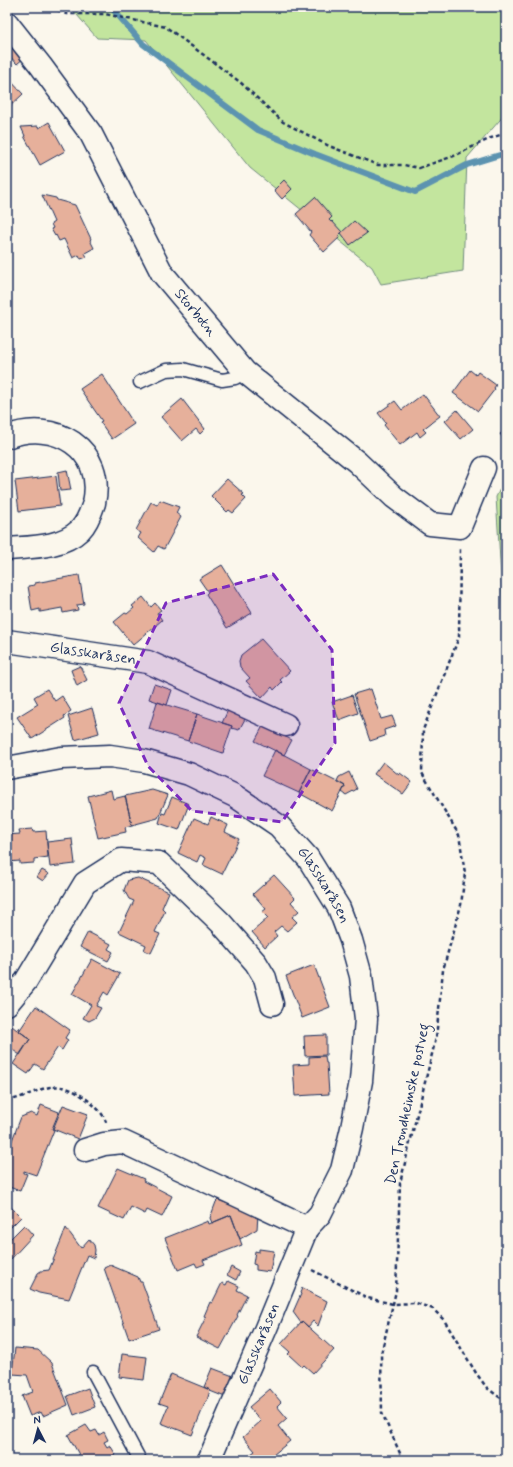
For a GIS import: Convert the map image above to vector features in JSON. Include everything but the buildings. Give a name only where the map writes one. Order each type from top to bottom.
[{"type":"street","name":"Storbotn","points":[[7,23],[91,134],[162,273],[245,372],[357,462],[394,497],[430,524],[460,527]]},
{"type":"street","points":[[7,437],[31,430],[53,433],[76,443],[89,459],[95,476],[96,493],[91,514],[80,530],[65,539],[48,545],[7,549]]},
{"type":"street","points":[[460,527],[484,468]]},
{"type":"street","name":"Glasskaråsen","points":[[7,641],[148,662],[286,725]]},
{"type":"street","name":"Glasskaråsen","points":[[7,768],[61,758],[110,756],[144,761],[189,774],[235,796],[279,826],[308,858],[339,908],[351,940],[361,976],[366,1019],[361,1081],[342,1170],[320,1214],[307,1228],[209,1460]]},
{"type":"street","points":[[7,1004],[26,981],[85,882],[121,860],[159,863],[221,923],[256,963],[265,978],[272,1004]]},
{"type":"street","points":[[85,1150],[104,1144],[123,1142],[307,1228]]},
{"type":"lane","points":[[140,382],[166,370],[183,369],[222,380],[235,378],[245,372]]},
{"type":"lane","points":[[93,1372],[140,1460]]},
{"type":"path","points":[[52,7],[66,14],[105,14],[166,27],[240,82],[283,122],[329,146],[378,165],[404,165],[419,168],[454,156],[491,138],[506,133]]},
{"type":"path","name":"Den Trondheimske postveg","points":[[403,1460],[382,1413],[381,1354],[396,1291],[400,1183],[436,1038],[443,970],[461,904],[465,874],[459,835],[422,772],[423,730],[459,638],[460,527]]},
{"type":"path","points":[[7,1101],[54,1086],[68,1088],[83,1096],[103,1114],[112,1144]]},
{"type":"path","points":[[297,1251],[313,1271],[368,1298],[393,1304],[416,1303],[433,1309],[444,1320],[476,1373],[487,1388],[506,1402]]},
{"type":"highlighted area","points":[[273,574],[332,650],[335,743],[282,822],[192,811],[148,766],[119,703],[166,603]]},
{"type":"green space","points":[[70,7],[506,7],[506,113],[467,158],[463,271],[381,284],[372,267],[250,168],[146,40],[97,38]]},
{"type":"green space","points":[[506,477],[506,655],[496,497]]},
{"type":"waterway","points":[[111,7],[143,44],[258,130],[315,154],[415,192],[467,165],[506,153]]}]
